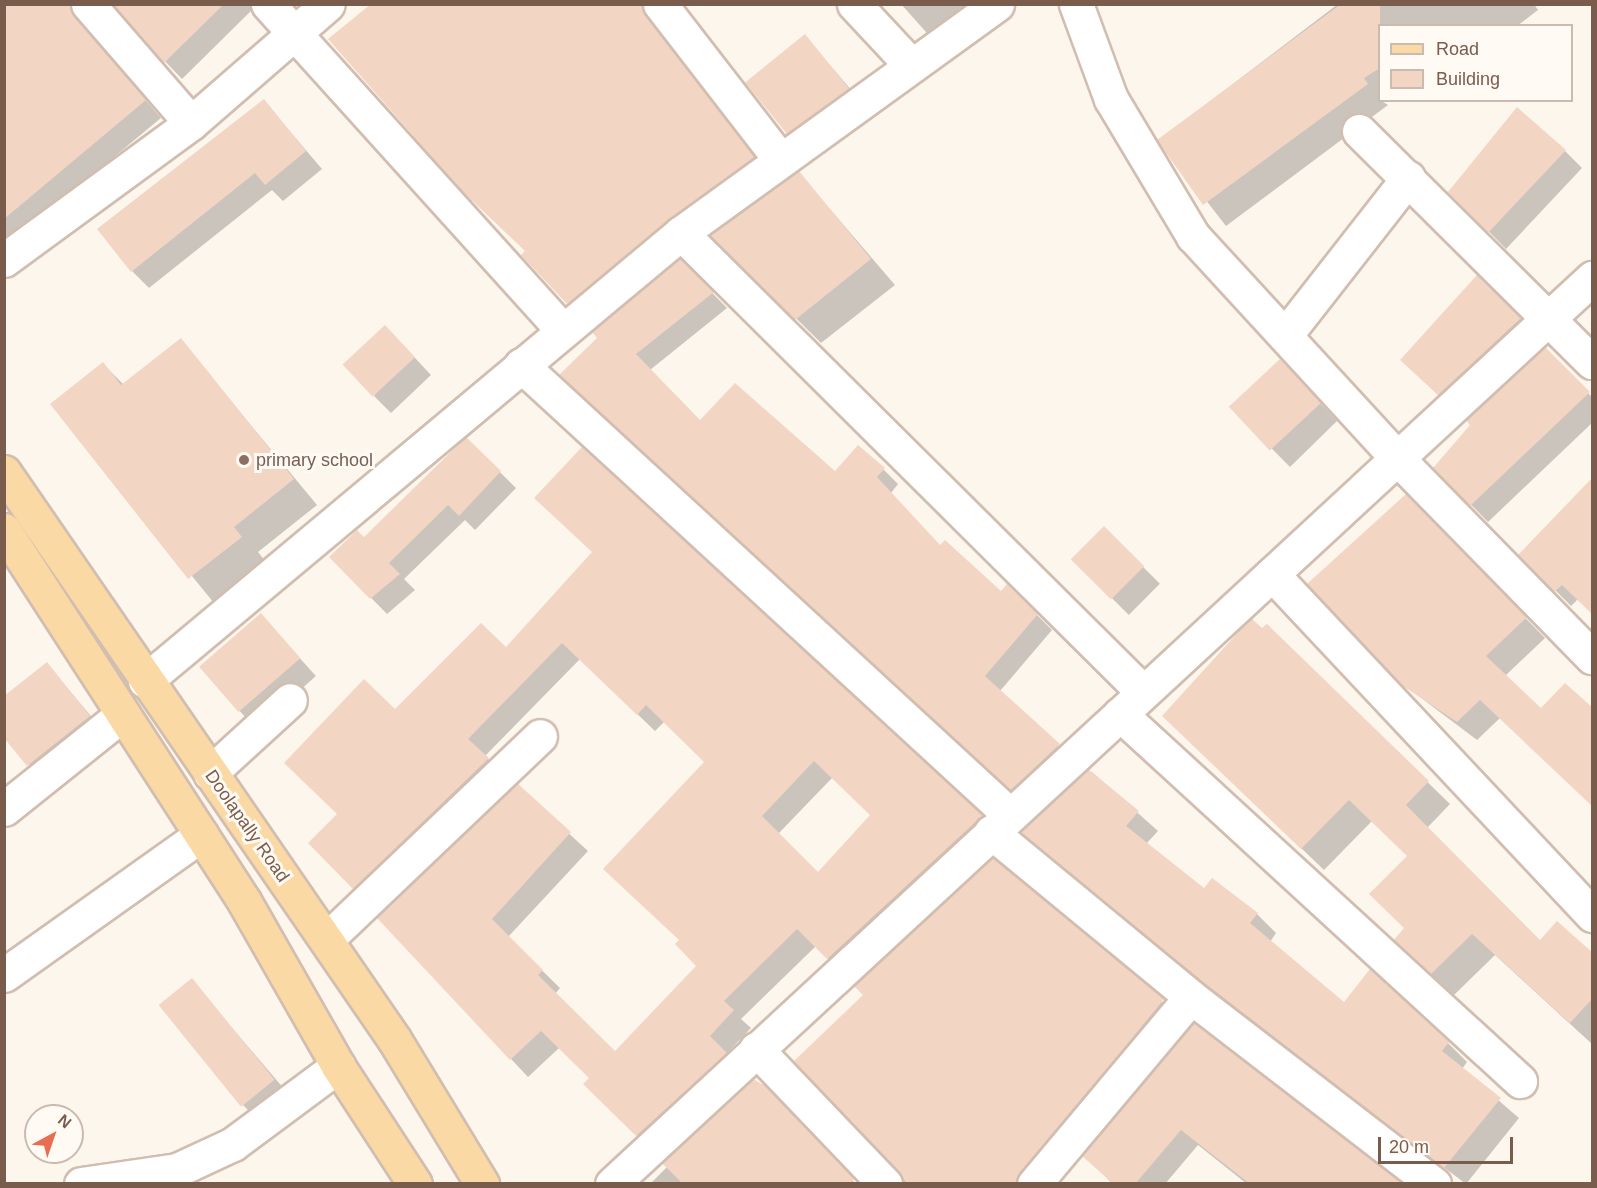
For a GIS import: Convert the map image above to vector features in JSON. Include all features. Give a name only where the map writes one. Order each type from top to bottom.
[{"type":"main road","name":"Doolapally Road","points":[[4,472],[145,681],[327,939],[482,1184]]},
{"type":"main road","points":[[4,530],[201,835],[338,1066],[415,1184]]},
{"type":"street","points":[[88,4],[191,123]]},
{"type":"street","points":[[268,4],[563,331]]},
{"type":"street","points":[[4,260],[191,123],[328,4]]},
{"type":"street","points":[[660,4],[780,159]]},
{"type":"street","points":[[855,4],[911,64]]},
{"type":"street","points":[[145,681],[681,233],[911,64],[997,4]]},
{"type":"street","points":[[1076,4],[1111,99],[1193,236],[1287,333],[1397,459],[1593,657]]},
{"type":"street","points":[[1359,131],[1551,316],[1593,362]]},
{"type":"street","points":[[1287,333],[1408,178]]},
{"type":"street","points":[[681,233],[1131,703],[1520,1081]]},
{"type":"street","points":[[612,1184],[756,1048],[1593,278]]},
{"type":"street","points":[[521,365],[1000,824],[1191,997],[1434,1184]]},
{"type":"street","points":[[1272,574],[1593,915]]},
{"type":"street","points":[[210,773],[290,700]]},
{"type":"street","points":[[4,809],[123,714]]},
{"type":"street","points":[[327,939],[540,735]]},
{"type":"street","points":[[4,975],[201,835]]},
{"type":"street","points":[[1042,1181],[1191,997]]},
{"type":"street","points":[[756,1048],[885,1184]]},
{"type":"street","points":[[81,1184],[186,1166],[233,1144],[338,1066]]},
{"type":"building","points":[[4,4],[70,4],[146,100],[4,219]]},
{"type":"building","points":[[113,4],[224,4],[164,63]]},
{"type":"building","points":[[371,4],[642,4],[754,157],[567,304],[521,255],[525,251],[460,189],[328,39]]},
{"type":"building","points":[[1341,4],[1380,4],[1378,69],[1364,78],[1368,84],[1203,205],[1157,140]]},
{"type":"building","points":[[805,34],[849,88],[789,137],[745,82]]},
{"type":"building","points":[[264,99],[306,151],[265,185],[255,173],[131,272],[97,229]]},
{"type":"building","points":[[1517,107],[1566,150],[1488,233],[1448,192]]},
{"type":"building","points":[[799,171],[871,259],[795,320],[710,235]]},
{"type":"building","points":[[680,258],[714,292],[636,354],[700,420],[735,383],[835,471],[858,445],[885,468],[877,477],[940,545],[945,540],[1001,591],[1007,584],[1038,614],[985,676],[1060,744],[1011,790],[559,375],[597,338],[592,332]]},
{"type":"building","points":[[1477,275],[1521,318],[1438,395],[1400,360]]},
{"type":"building","points":[[385,325],[415,357],[373,397],[343,365]]},
{"type":"building","points":[[181,338],[294,479],[234,527],[242,537],[188,579],[50,404],[103,362],[121,385]]},
{"type":"building","points":[[1545,347],[1590,392],[1470,506],[1433,468],[1470,425],[1466,420]]},
{"type":"building","points":[[1280,359],[1321,403],[1270,451],[1229,407]]},
{"type":"building","points":[[466,437],[501,471],[459,516],[448,505],[389,563],[400,574],[370,599],[329,557],[357,530],[364,537]]},
{"type":"building","points":[[582,447],[983,815],[827,959],[797,929],[724,1001],[734,1010],[710,1036],[727,1053],[636,1136],[583,1084],[589,1078],[541,1031],[510,1060],[377,918],[517,783],[571,832],[492,919],[543,970],[538,975],[615,1051],[696,966],[675,944],[679,940],[603,869],[704,762],[646,705],[637,715],[562,643],[468,739],[489,758],[353,889],[308,843],[337,814],[284,763],[364,679],[395,709],[481,623],[506,647],[592,552],[534,498]],"holes":[[[814,761],[870,815],[818,872],[762,816]]]},
{"type":"building","points":[[1593,477],[1593,615],[1562,585],[1554,592],[1518,555]]},
{"type":"building","points":[[1406,494],[1527,617],[1486,656],[1541,708],[1565,683],[1593,708],[1593,807],[1480,700],[1457,722],[1403,686],[1307,584]]},
{"type":"building","points":[[1104,526],[1144,566],[1111,600],[1071,559]]},
{"type":"building","points":[[261,613],[300,658],[238,712],[199,667]]},
{"type":"building","points":[[1251,618],[1262,628],[1267,624],[1429,781],[1406,805],[1540,940],[1557,921],[1593,953],[1593,998],[1570,1023],[1472,934],[1431,974],[1394,940],[1404,928],[1369,894],[1407,856],[1349,800],[1301,849],[1162,716]]},
{"type":"building","points":[[47,662],[90,716],[27,766],[4,738],[4,696]]},
{"type":"building","points":[[1088,769],[1139,811],[1126,826],[1204,888],[1212,878],[1258,913],[1250,923],[1344,1002],[1370,969],[1449,1042],[1442,1051],[1501,1098],[1444,1168],[1203,982],[1020,832]]},
{"type":"building","points":[[993,858],[1164,999],[1015,1184],[908,1184],[794,1061],[863,995],[854,986]]},
{"type":"building","points":[[192,978],[274,1080],[241,1107],[159,1005]]},
{"type":"building","points":[[1194,1023],[1403,1184],[1250,1184],[1181,1130],[1135,1184],[1114,1184],[1082,1156]]},
{"type":"building","points":[[753,1079],[767,1087],[854,1179],[849,1184],[683,1184],[662,1163]]},
{"type":"place","name":"primary school","points":[[244,460]]}]
